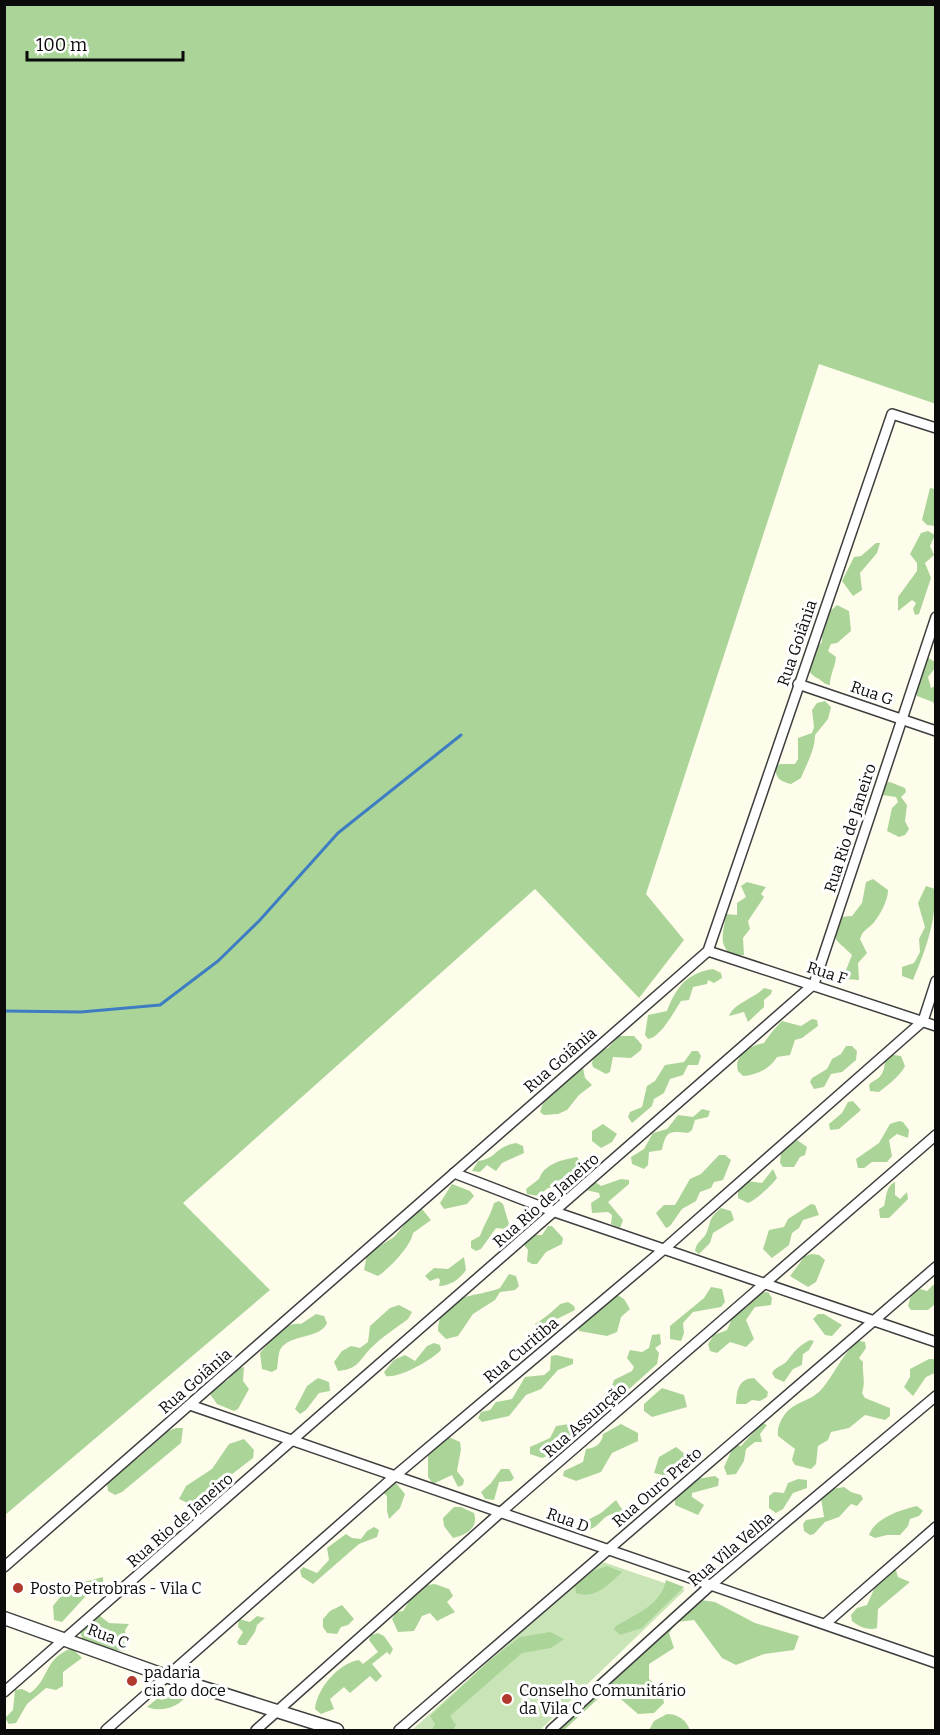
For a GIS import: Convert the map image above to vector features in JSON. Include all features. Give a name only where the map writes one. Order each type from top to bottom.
[{"type":"street","name":"Rua Goiânia","points":[[4,1567],[708,951],[892,414],[936,428]]},
{"type":"street","name":"Rua Rio de Janeiro","points":[[4,1692],[294,1441],[814,984],[936,617]]},
{"type":"street","name":"Rua G","points":[[798,684],[936,731]]},
{"type":"street","name":"Rua F","points":[[708,951],[936,1026]]},
{"type":"street","points":[[923,1022],[936,981]]},
{"type":"street","name":"Rua Curitiba","points":[[106,1731],[396,1475],[663,1250],[923,1022]]},
{"type":"street","name":"Rua Assunção","points":[[256,1731],[501,1512],[768,1283],[936,1135]]},
{"type":"street","points":[[454,1173],[663,1250],[768,1283],[936,1342]]},
{"type":"street","name":"Rua Ouro Preto","points":[[399,1731],[936,1267]]},
{"type":"street","name":"Rua Vila Velha","points":[[551,1731],[712,1584],[936,1396]]},
{"type":"street","name":"Rua D","points":[[190,1405],[934,1661]]},
{"type":"street","points":[[825,1624],[936,1527]]},
{"type":"street","name":"Rua C","points":[[4,1618],[67,1638],[169,1677],[337,1731]]},
{"type":"green space","points":[[5,4],[935,5],[936,404],[819,364],[646,894],[684,940],[639,998],[535,889],[183,1203],[270,1290],[5,1515]]},
{"type":"green space","points":[[930,488],[935,489],[935,526],[927,525],[922,520]]},
{"type":"green space","points":[[928,531],[935,535],[930,546],[934,555],[925,563],[931,578],[919,614],[915,615],[913,609],[916,603],[912,600],[898,611],[898,597],[917,571],[917,563],[910,554],[921,533]]},
{"type":"green space","points":[[876,543],[880,543],[877,553],[860,573],[862,590],[853,596],[842,581],[854,557],[861,556]]},
{"type":"green space","points":[[837,605],[849,611],[851,631],[837,643],[831,644],[828,651],[836,657],[830,685],[812,674],[808,666],[811,656],[822,642],[823,618]]},
{"type":"green space","points":[[925,656],[935,662],[935,668],[928,677],[931,688],[935,686],[935,706],[933,702],[917,696],[914,689]]},
{"type":"green space","points":[[825,701],[831,707],[828,719],[815,735],[812,751],[801,778],[791,784],[781,780],[776,774],[775,767],[780,764],[795,764],[798,759],[798,738],[812,733],[814,727],[812,710],[817,703]]},
{"type":"green space","points":[[890,782],[905,788],[906,792],[901,797],[907,805],[905,821],[909,829],[905,835],[899,837],[887,831],[892,808],[898,802],[896,797],[882,795],[883,783]]},
{"type":"green space","points":[[873,879],[888,890],[887,898],[877,918],[860,939],[867,953],[858,963],[859,980],[847,979],[846,970],[852,955],[835,937],[838,917],[852,916],[862,903],[866,882]]},
{"type":"green space","points":[[747,882],[766,887],[761,894],[764,897],[748,921],[750,929],[743,938],[744,955],[732,956],[723,942],[726,914],[737,915],[737,903],[746,897],[741,886]]},
{"type":"green space","points":[[926,886],[935,889],[934,913],[926,946],[913,980],[902,976],[902,967],[914,963],[920,952],[919,939],[925,927],[918,903]]},
{"type":"green space","points":[[713,969],[721,973],[722,978],[714,983],[708,980],[707,984],[693,987],[689,1000],[681,1001],[662,1029],[653,1038],[648,1039],[645,1035],[648,1015],[667,1011],[674,995],[684,982],[696,974]]},
{"type":"green space","points":[[764,988],[772,990],[771,994],[764,1000],[764,1007],[748,1022],[744,1012],[729,1016],[740,1004]]},
{"type":"green space","points":[[812,1019],[817,1020],[818,1026],[802,1038],[795,1040],[790,1055],[777,1057],[767,1068],[753,1074],[743,1076],[738,1071],[738,1060],[744,1052],[764,1043],[782,1021],[801,1026]]},
{"type":"green space","points":[[619,1036],[634,1036],[642,1045],[641,1050],[631,1058],[613,1057],[610,1072],[606,1074],[593,1067],[595,1052],[608,1048]]},
{"type":"green space","points":[[846,1046],[852,1046],[857,1051],[856,1060],[842,1072],[831,1074],[824,1087],[814,1089],[810,1082],[812,1078],[827,1069],[832,1059],[841,1054]]},
{"type":"green space","points":[[692,1051],[698,1051],[701,1056],[698,1065],[688,1065],[683,1075],[670,1079],[664,1093],[654,1099],[652,1106],[632,1123],[628,1117],[630,1112],[642,1107],[647,1086],[655,1081],[665,1065],[684,1062]]},
{"type":"green space","points":[[888,1054],[901,1056],[905,1066],[897,1077],[879,1092],[870,1091],[869,1085],[881,1075]]},
{"type":"green space","points":[[583,1068],[585,1078],[592,1085],[579,1095],[567,1110],[558,1114],[544,1115],[540,1112],[543,1103],[573,1070]]},
{"type":"green space","points":[[853,1101],[861,1110],[839,1129],[830,1130],[829,1124],[842,1113],[848,1102]]},
{"type":"green space","points":[[702,1109],[710,1111],[708,1117],[695,1120],[692,1130],[688,1133],[673,1132],[667,1135],[662,1150],[649,1152],[648,1165],[644,1169],[632,1164],[631,1157],[644,1149],[653,1133],[667,1129],[678,1115],[693,1117]]},
{"type":"green space","points":[[903,1122],[909,1130],[908,1138],[897,1134],[889,1140],[892,1156],[887,1162],[872,1162],[864,1168],[858,1168],[856,1159],[879,1143],[890,1124]]},
{"type":"green space","points":[[603,1124],[617,1134],[612,1142],[601,1148],[592,1141],[592,1131]]},
{"type":"green space","points":[[797,1140],[807,1147],[805,1155],[800,1157],[794,1167],[783,1167],[780,1163],[781,1153]]},
{"type":"green space","points":[[516,1143],[523,1146],[524,1153],[502,1163],[496,1171],[487,1165],[480,1172],[472,1171],[478,1161]]},
{"type":"green space","points":[[719,1155],[725,1155],[731,1160],[723,1180],[714,1182],[711,1188],[700,1192],[696,1201],[682,1209],[666,1228],[656,1213],[664,1205],[675,1205],[690,1179],[701,1174]]},
{"type":"green space","points":[[577,1157],[582,1165],[579,1171],[565,1176],[555,1188],[548,1188],[538,1196],[527,1194],[526,1189],[539,1179],[545,1169],[560,1161]]},
{"type":"green space","points":[[773,1169],[777,1178],[760,1195],[748,1203],[738,1198],[738,1189],[747,1181],[762,1183]]},
{"type":"green space","points":[[621,1179],[629,1180],[629,1184],[608,1202],[623,1220],[620,1228],[611,1224],[612,1215],[608,1212],[592,1213],[591,1203],[600,1197],[599,1193],[586,1190],[593,1180],[601,1186]]},
{"type":"green space","points":[[895,1182],[895,1195],[900,1199],[907,1192],[908,1199],[889,1218],[880,1218],[879,1209],[884,1206],[888,1189]]},
{"type":"green space","points":[[452,1184],[470,1191],[474,1196],[467,1204],[444,1209],[440,1203]]},
{"type":"green space","points":[[499,1201],[503,1204],[509,1224],[506,1229],[496,1228],[481,1249],[476,1251],[471,1248],[471,1241],[480,1236],[494,1203]]},
{"type":"green space","points":[[811,1204],[815,1205],[819,1215],[803,1220],[799,1228],[792,1233],[789,1245],[772,1258],[763,1249],[769,1230],[784,1227],[788,1219]]},
{"type":"green space","points":[[721,1208],[731,1211],[734,1220],[713,1233],[710,1243],[699,1254],[695,1251],[697,1246],[706,1234],[712,1218]]},
{"type":"green space","points":[[422,1209],[431,1220],[413,1233],[404,1250],[393,1263],[378,1276],[364,1270],[367,1254],[394,1237],[409,1219]]},
{"type":"green space","points":[[548,1226],[552,1226],[563,1238],[562,1244],[546,1252],[537,1264],[532,1264],[527,1261],[528,1250],[524,1245],[533,1235],[542,1235]]},
{"type":"green space","points":[[819,1255],[825,1260],[816,1282],[808,1287],[790,1276],[805,1256]]},
{"type":"green space","points":[[464,1257],[466,1270],[451,1283],[439,1286],[438,1278],[430,1281],[425,1276],[434,1268],[448,1269]]},
{"type":"green space","points":[[509,1274],[516,1276],[519,1286],[515,1290],[500,1292],[495,1300],[473,1314],[458,1336],[446,1339],[438,1331],[440,1318],[452,1303],[500,1288]]},
{"type":"green space","points":[[935,1285],[935,1304],[928,1310],[911,1310],[908,1306],[911,1295],[920,1289],[927,1291]]},
{"type":"green space","points":[[711,1287],[722,1289],[725,1302],[721,1307],[693,1312],[683,1323],[684,1333],[681,1341],[670,1339],[670,1326],[704,1298]]},
{"type":"green space","points":[[768,1292],[772,1298],[771,1305],[755,1307],[746,1320],[754,1339],[746,1347],[730,1342],[717,1353],[710,1351],[708,1344],[714,1335],[727,1330],[734,1314],[747,1307],[758,1293]]},
{"type":"green space","points":[[616,1294],[624,1299],[630,1309],[621,1317],[617,1332],[607,1336],[579,1331],[578,1325]]},
{"type":"green space","points":[[568,1302],[574,1306],[575,1310],[557,1319],[545,1333],[538,1330],[535,1324],[560,1304]]},
{"type":"green space","points":[[399,1305],[412,1312],[408,1319],[384,1336],[355,1366],[338,1371],[334,1362],[342,1351],[351,1346],[360,1348],[368,1342],[370,1326],[390,1308]]},
{"type":"green space","points":[[316,1314],[324,1316],[327,1323],[323,1328],[284,1345],[279,1352],[277,1369],[272,1372],[262,1369],[260,1353],[278,1333],[288,1326],[301,1324]]},
{"type":"green space","points":[[818,1314],[824,1314],[842,1325],[832,1336],[825,1335],[813,1319]]},
{"type":"green space","points":[[660,1334],[661,1344],[655,1348],[659,1353],[657,1364],[622,1393],[612,1386],[614,1380],[632,1371],[634,1367],[627,1358],[630,1350],[642,1352],[649,1348],[652,1335]]},
{"type":"green space","points":[[810,1340],[814,1341],[809,1350],[803,1354],[802,1365],[793,1369],[784,1382],[775,1378],[772,1373],[777,1367],[785,1363]]},
{"type":"green space","points":[[859,1341],[865,1342],[866,1348],[859,1358],[863,1362],[862,1393],[865,1398],[890,1408],[890,1416],[885,1420],[865,1415],[849,1428],[831,1432],[828,1440],[818,1446],[816,1464],[811,1469],[795,1465],[792,1460],[795,1449],[778,1436],[778,1427],[782,1419],[793,1407],[820,1391],[847,1352]]},
{"type":"green space","points":[[434,1343],[440,1345],[441,1350],[431,1358],[415,1368],[386,1376],[384,1372],[394,1360],[405,1355],[415,1361],[427,1346]]},
{"type":"green space","points":[[551,1356],[573,1359],[573,1364],[558,1370],[541,1389],[526,1395],[509,1416],[482,1422],[478,1418],[481,1412],[490,1410],[496,1402],[512,1399],[525,1377],[544,1375],[550,1370]]},
{"type":"green space","points":[[929,1359],[935,1359],[935,1373],[926,1377],[913,1396],[904,1387],[910,1377],[910,1369]]},
{"type":"green space","points":[[244,1367],[243,1381],[249,1389],[238,1409],[234,1411],[217,1404],[210,1394],[214,1388],[228,1380],[236,1369]]},
{"type":"green space","points":[[318,1378],[329,1382],[330,1391],[319,1393],[300,1414],[295,1409],[307,1386]]},
{"type":"green space","points":[[754,1378],[768,1392],[767,1397],[760,1401],[752,1400],[746,1404],[736,1404],[739,1386]]},
{"type":"green space","points":[[662,1388],[684,1395],[687,1407],[652,1417],[644,1411],[644,1404]]},
{"type":"green space","points":[[762,1423],[767,1425],[760,1434],[762,1442],[755,1442],[746,1449],[744,1461],[736,1474],[727,1475],[724,1467],[734,1445],[741,1446]]},
{"type":"green space","points":[[569,1424],[574,1426],[575,1433],[557,1444],[550,1455],[542,1458],[530,1454],[530,1447],[550,1438],[556,1426]]},
{"type":"green space","points":[[621,1424],[638,1433],[638,1441],[612,1453],[601,1472],[576,1481],[563,1476],[564,1471],[583,1462],[586,1449],[598,1445],[603,1434]]},
{"type":"green space","points":[[183,1428],[181,1443],[122,1492],[115,1495],[108,1491],[107,1484],[110,1477],[138,1458],[168,1431]]},
{"type":"green space","points":[[449,1437],[460,1442],[457,1471],[464,1480],[463,1485],[458,1487],[452,1475],[433,1484],[428,1477],[428,1453],[442,1440]]},
{"type":"green space","points":[[244,1439],[254,1450],[253,1458],[192,1505],[179,1499],[186,1486],[212,1469],[229,1444]]},
{"type":"green space","points":[[676,1447],[685,1454],[687,1468],[671,1477],[654,1473],[659,1457]]},
{"type":"green space","points":[[501,1469],[509,1469],[514,1478],[511,1481],[499,1482],[494,1500],[485,1499],[481,1492]]},
{"type":"green space","points":[[715,1476],[719,1479],[718,1486],[692,1493],[692,1497],[704,1505],[698,1515],[675,1505],[675,1498],[696,1479]]},
{"type":"green space","points":[[798,1479],[807,1480],[807,1488],[793,1493],[783,1509],[776,1513],[769,1508],[769,1496],[774,1492],[784,1493],[788,1483]]},
{"type":"green space","points":[[388,1483],[396,1483],[405,1494],[400,1508],[389,1519],[387,1496],[381,1491]]},
{"type":"green space","points":[[844,1487],[861,1495],[863,1499],[857,1506],[851,1504],[839,1517],[825,1522],[814,1534],[810,1535],[804,1531],[803,1524],[806,1520],[824,1517],[821,1498],[832,1489]]},
{"type":"green space","points":[[616,1500],[621,1508],[631,1514],[629,1519],[620,1520],[612,1514],[591,1529],[587,1530],[583,1526],[584,1522],[601,1513]]},
{"type":"green space","points":[[917,1506],[923,1511],[919,1516],[910,1519],[908,1526],[900,1535],[875,1538],[869,1535],[882,1519]]},
{"type":"green space","points":[[454,1507],[461,1507],[474,1513],[475,1523],[470,1530],[453,1538],[444,1526],[443,1518]]},
{"type":"green space","points":[[374,1527],[379,1530],[377,1537],[359,1544],[313,1584],[302,1577],[300,1571],[303,1567],[317,1573],[329,1560],[327,1548],[346,1534],[352,1538],[361,1539],[367,1531]]},
{"type":"green space","points":[[600,1561],[685,1590],[540,1730],[412,1730]]},
{"type":"green space","points":[[891,1562],[894,1564],[898,1577],[910,1582],[878,1609],[877,1628],[870,1629],[860,1626],[852,1621],[851,1615],[857,1608],[867,1605],[884,1567]]},
{"type":"green space","points":[[607,1566],[622,1572],[607,1586],[595,1593],[583,1595],[576,1593],[575,1586],[593,1571]]},
{"type":"green space","points":[[103,1577],[103,1584],[84,1598],[62,1622],[54,1620],[53,1606],[69,1586]]},
{"type":"green space","points":[[666,1580],[684,1587],[642,1628],[620,1635],[614,1629],[616,1626],[647,1608],[659,1596]]},
{"type":"green space","points":[[435,1584],[449,1589],[453,1596],[447,1602],[455,1612],[437,1621],[430,1613],[422,1616],[414,1631],[398,1632],[392,1619],[396,1612],[403,1611],[419,1586]]},
{"type":"green space","points":[[701,1600],[715,1602],[755,1623],[799,1636],[794,1650],[764,1654],[736,1665],[722,1658],[694,1620],[677,1622],[669,1633],[674,1648],[649,1664],[649,1679],[661,1688],[664,1703],[654,1713],[638,1714],[615,1694],[600,1697],[564,1730],[554,1730]]},
{"type":"green space","points":[[342,1605],[354,1619],[348,1625],[341,1627],[337,1634],[327,1633],[323,1627],[323,1619],[330,1611]]},
{"type":"green space","points":[[100,1611],[100,1616],[109,1623],[129,1624],[125,1630],[127,1646],[125,1651],[114,1650],[83,1640],[79,1629],[88,1626]]},
{"type":"green space","points":[[257,1616],[265,1618],[257,1625],[246,1645],[239,1645],[237,1642],[243,1632],[238,1627],[239,1619],[250,1622]]},
{"type":"green space","points":[[550,1632],[564,1639],[551,1648],[522,1653],[450,1716],[456,1725],[453,1730],[432,1730],[435,1724],[430,1716],[489,1661],[520,1637]]},
{"type":"green space","points":[[378,1633],[384,1636],[393,1649],[390,1655],[387,1652],[372,1664],[382,1676],[376,1682],[370,1676],[350,1693],[344,1687],[330,1699],[334,1709],[321,1714],[315,1709],[325,1685],[344,1666],[359,1660],[363,1664],[378,1652],[369,1640],[371,1635]]},
{"type":"green space","points":[[72,1648],[82,1658],[63,1672],[63,1686],[56,1690],[46,1688],[27,1704],[16,1723],[9,1724],[5,1718],[13,1710],[15,1690],[22,1689],[30,1693],[37,1687],[56,1658]]},
{"type":"green space","points":[[176,1692],[187,1695],[175,1706],[164,1709],[147,1707],[158,1698],[162,1700]]},
{"type":"green space","points":[[667,1714],[681,1718],[690,1730],[649,1730],[654,1721]]},
{"type":"waterway","points":[[4,1011],[81,1012],[160,1005],[218,961],[259,921],[338,833],[461,735]]},
{"type":"place","name":"Posto Petrobras - Vila C","points":[[18,1588]]},
{"type":"place","name":"padaria cia do doce","points":[[132,1681]]},
{"type":"place","name":"Conselho Comunitário da Vila C","points":[[507,1699]]}]
